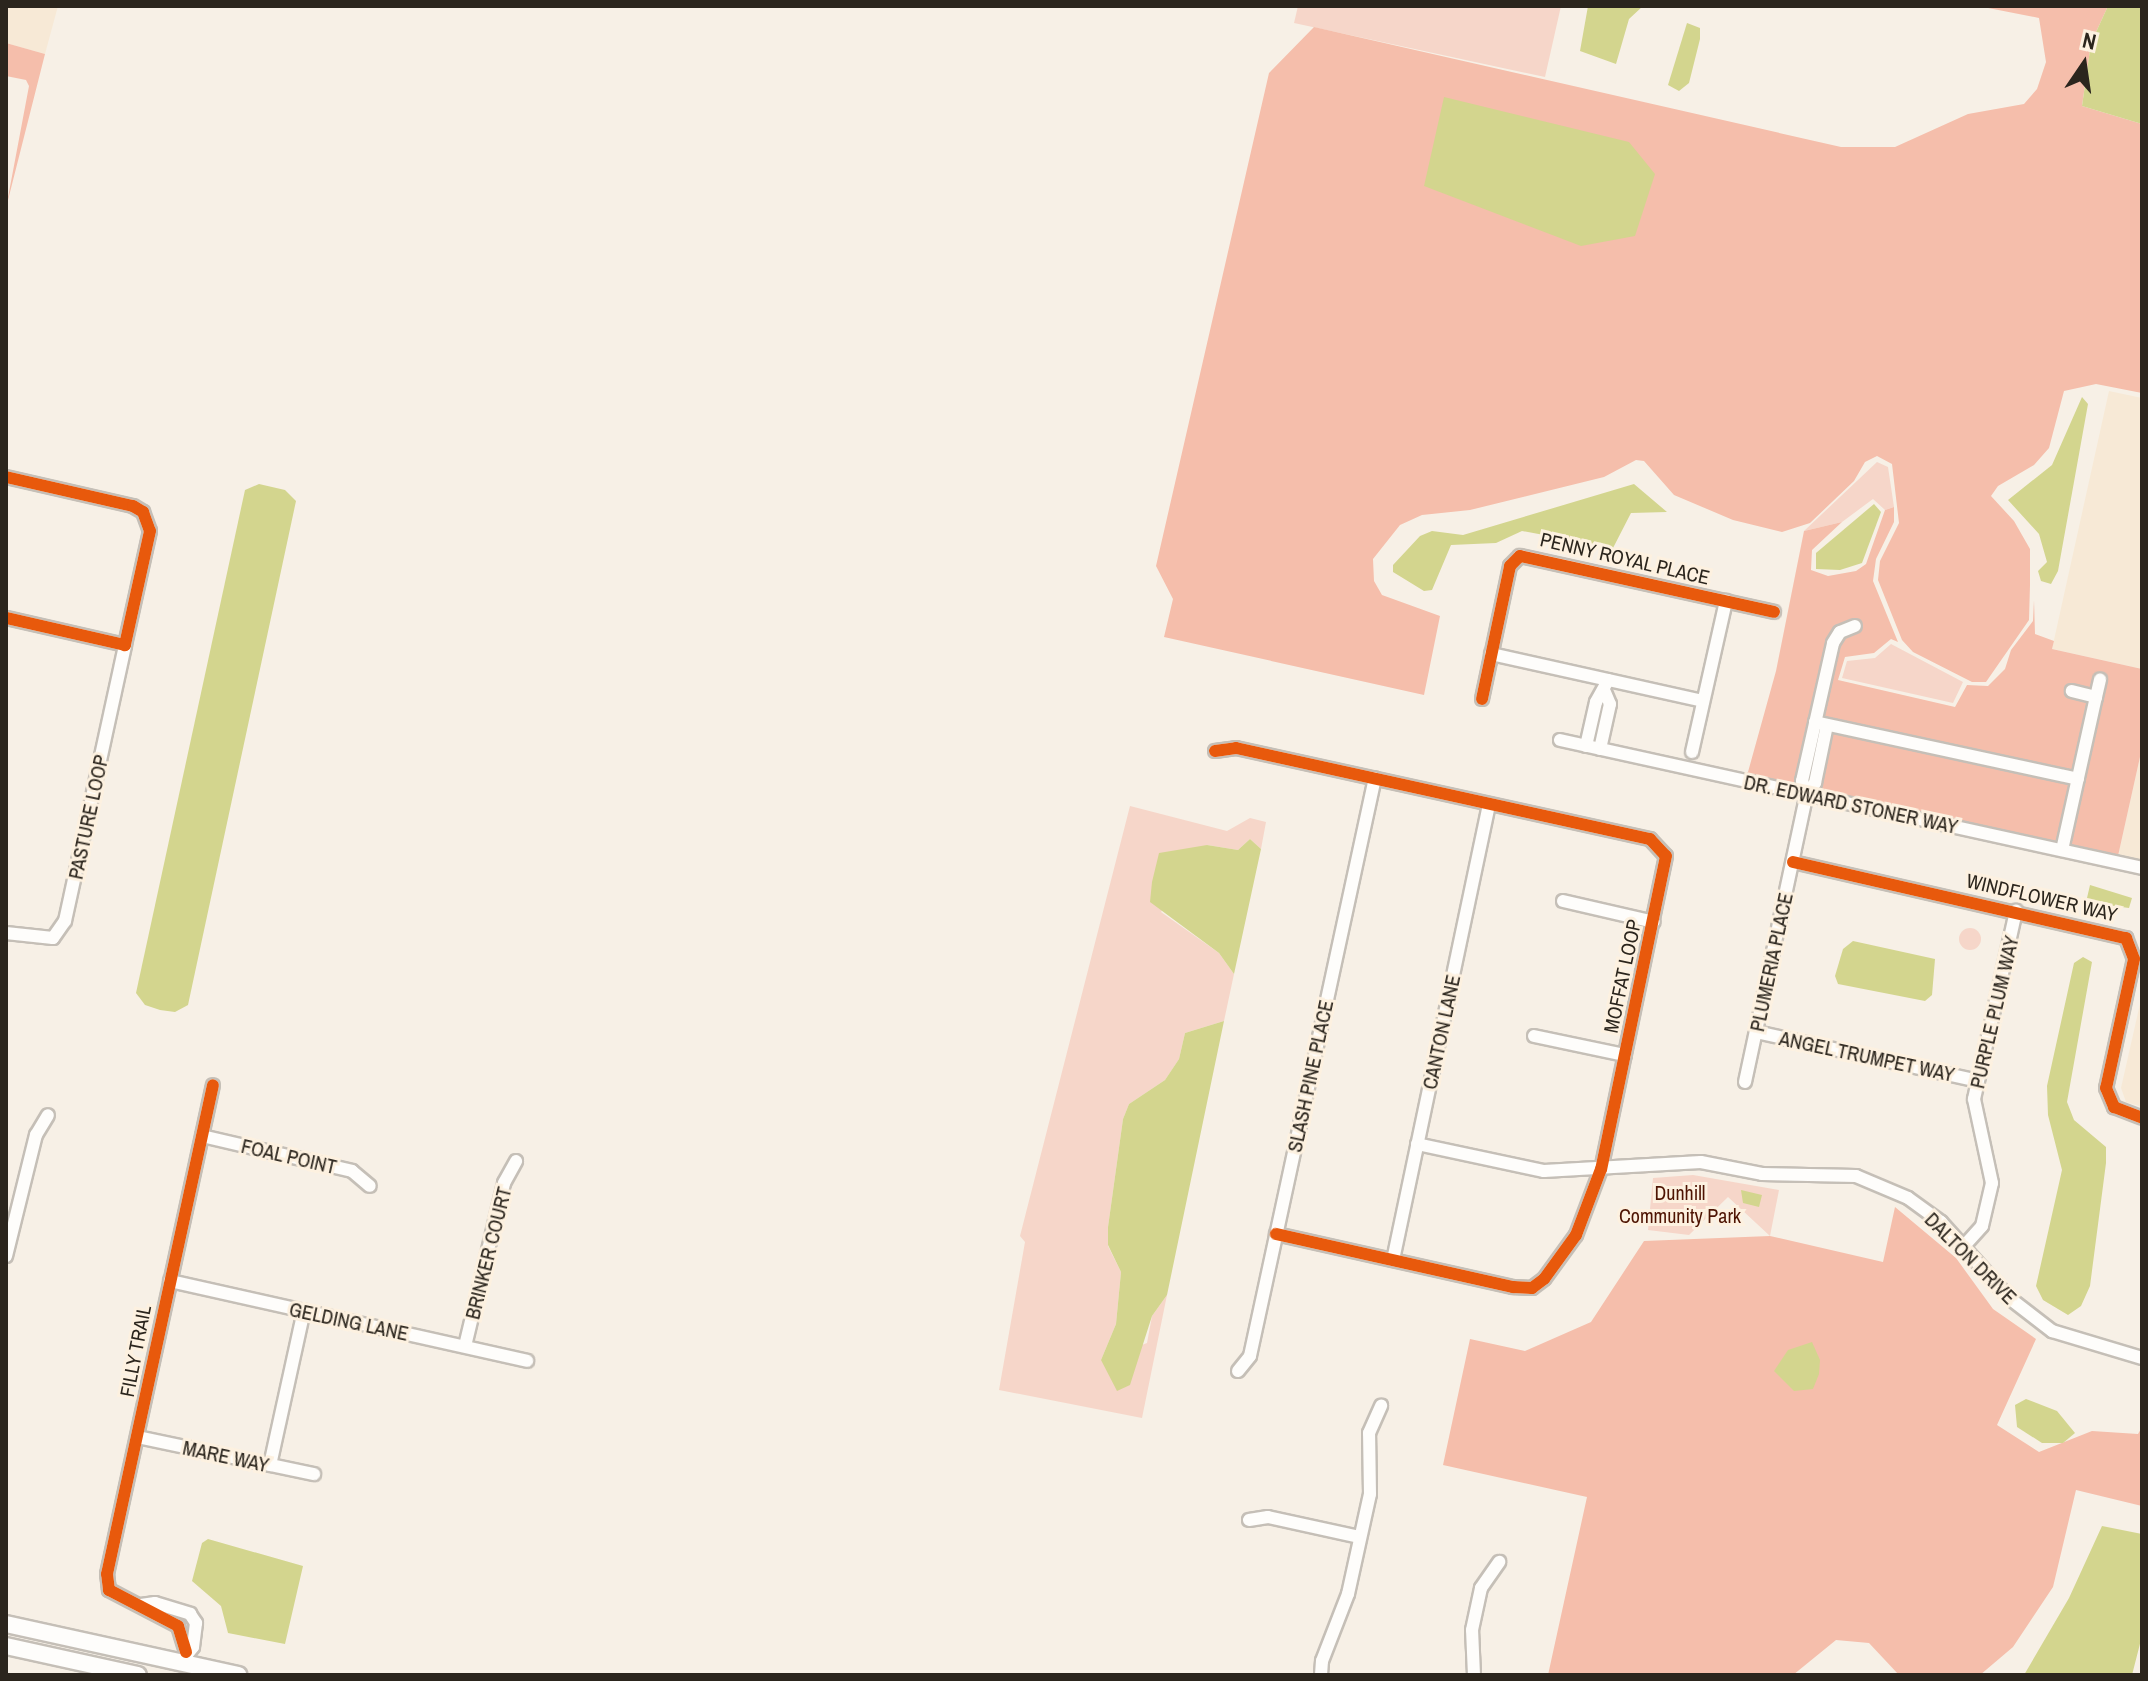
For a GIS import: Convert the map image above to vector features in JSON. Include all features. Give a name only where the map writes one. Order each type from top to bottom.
[{"type":"street","points":[[6,477],[143,512],[150,531],[125,645],[6,618]]},
{"type":"street","name":"PENNY ROYAL PLACE","points":[[1482,699],[1510,566],[1520,556],[1774,612]]},
{"type":"street","points":[[1692,752],[1726,601]]},
{"type":"street","name":"PLUMERIA PLACE","points":[[1745,1082],[1807,794],[1833,643],[1840,632],[1855,626]]},
{"type":"street","name":"PASTURE LOOP","points":[[6,933],[53,938],[65,921],[125,645]]},
{"type":"street","points":[[1491,654],[1607,686],[1703,701]]},
{"type":"street","points":[[2062,850],[2100,679]]},
{"type":"street","points":[[1586,746],[1593,714],[1607,686]]},
{"type":"street","points":[[1600,749],[1607,717],[1607,686]]},
{"type":"street","points":[[2072,691],[2096,697]]},
{"type":"street","points":[[1593,714],[1607,717]]},
{"type":"street","points":[[1821,723],[2078,779]]},
{"type":"street","name":"DR. EDWARD STONER WAY","points":[[1560,740],[2142,868]]},
{"type":"street","name":"MOFFAT LOOP","points":[[1215,751],[1236,748],[1659,845],[1666,864],[1601,1169],[1576,1235],[1532,1288],[1276,1234]]},
{"type":"street","name":"SLASH PINE PLACE","points":[[1238,1371],[1250,1356],[1375,778]]},
{"type":"street","name":"CANTON LANE","points":[[1393,1260],[1489,804]]},
{"type":"street","name":"WINDFLOWER WAY","points":[[1793,862],[2115,933],[2133,946],[2106,1088],[2114,1107],[2142,1118]]},
{"type":"street","points":[[1563,901],[1654,922]]},
{"type":"street","name":"PURPLE PLUM WAY","points":[[1964,1246],[1982,1226],[1992,1183],[1974,1113],[1978,1081],[2016,911]]},
{"type":"street","name":"ANGEL TRUMPET WAY","points":[[1756,1032],[1978,1081]]},
{"type":"street","points":[[1534,1036],[1625,1055]]},
{"type":"street","name":"FILLY TRAIL","points":[[141,1605],[109,1590],[107,1574],[213,1085]]},
{"type":"street","points":[[6,1256],[10,1219],[36,1135],[48,1115]]},
{"type":"street","name":"FOAL POINT","points":[[202,1136],[352,1171],[370,1186]]},
{"type":"street","name":"DALTON DRIVE","points":[[1417,1144],[1544,1171],[1701,1162],[1762,1174],[1856,1176],[1908,1198],[1964,1246],[2008,1297],[2052,1331],[2142,1358]]},
{"type":"street","name":"BRINKER COURT","points":[[465,1346],[504,1183],[516,1161]]},
{"type":"street","name":"GELDING LANE","points":[[170,1281],[527,1361]]},
{"type":"street","points":[[270,1465],[304,1311]]},
{"type":"street","points":[[1321,1675],[1322,1661],[1343,1612],[1370,1494],[1369,1433],[1381,1406]]},
{"type":"street","name":"MARE WAY","points":[[138,1437],[314,1474]]},
{"type":"street","points":[[1249,1520],[1268,1517],[1359,1537]]},
{"type":"street","points":[[1474,1675],[1472,1630],[1481,1588],[1499,1562]]},
{"type":"street","points":[[141,1605],[182,1610],[196,1623]]},
{"type":"street","points":[[141,1605],[178,1626],[196,1623]]},
{"type":"street","points":[[185,1657],[193,1647],[196,1623]]},
{"type":"street","points":[[6,1624],[185,1657],[238,1675]]},
{"type":"street","points":[[178,1626],[185,1657]]},
{"type":"street","points":[[6,1646],[138,1675]]},
{"type":"shaded area","points":[[6,6],[58,6],[45,54],[6,43]]},
{"type":"shaded area","points":[[1588,6],[1643,6],[1629,19],[1616,64],[1580,51]]},
{"type":"shaded area","points":[[1978,6],[2108,6],[2091,43],[2082,106],[2142,124],[2142,393],[2096,384],[2064,391],[2049,448],[2034,465],[1998,486],[1991,496],[2014,521],[2030,549],[2030,585],[2029,620],[1986,682],[1972,682],[1913,652],[1902,640],[1878,580],[1880,561],[1899,523],[1892,464],[1877,456],[1865,462],[1854,481],[1810,523],[1782,532],[1733,520],[1674,495],[1644,461],[1636,460],[1604,477],[1470,510],[1422,515],[1400,525],[1373,559],[1374,581],[1382,595],[1440,616],[1424,695],[1164,637],[1173,599],[1156,566],[1269,73],[1314,27],[1841,147],[1895,147],[1968,114],[2024,104],[2037,89],[2046,62],[2039,18]]},
{"type":"shaded area","points":[[2108,6],[2142,6],[2142,124],[2082,106],[2091,43]]},
{"type":"shaded area","points":[[1687,23],[1700,28],[1700,39],[1689,83],[1679,91],[1668,85]]},
{"type":"shaded area","points":[[6,43],[45,54],[6,208],[29,86],[26,80],[6,76]]},
{"type":"shaded area","points":[[1444,97],[1629,142],[1655,174],[1635,236],[1581,246],[1424,186]]},
{"type":"shaded area","points":[[2109,391],[2142,398],[2142,669],[2052,649]]},
{"type":"shaded area","points":[[2082,397],[2088,404],[2058,571],[2051,584],[2041,581],[2038,571],[2047,562],[2039,534],[2008,500],[2052,465]]},
{"type":"shaded area","points":[[259,484],[285,490],[296,501],[188,1005],[175,1012],[160,1010],[145,1005],[136,993],[245,490]]},
{"type":"shaded area","points":[[1634,484],[1667,512],[1631,513],[1613,548],[1522,531],[1496,543],[1451,545],[1432,590],[1424,591],[1393,572],[1393,565],[1420,536],[1432,531],[1463,535]]},
{"type":"shaded area","points":[[1874,504],[1881,512],[1862,563],[1840,570],[1816,569],[1816,553]]},
{"type":"shaded area","points":[[1894,507],[1894,522],[1876,559],[1873,581],[1898,642],[1891,639],[1874,653],[1845,657],[1838,680],[1955,707],[1967,685],[1988,686],[2005,669],[2011,650],[2033,621],[2034,600],[2035,634],[2054,641],[2052,649],[2142,669],[2142,748],[2118,856],[1816,790],[1826,755],[1803,751],[1798,787],[1734,772],[1748,772],[1776,671],[1804,531],[1842,522],[1812,550],[1811,570],[1828,576],[1856,571],[1866,564],[1885,510]]},
{"type":"shaded area","points":[[2142,748],[2142,862],[2118,856]]},
{"type":"shaded area","points":[[1250,839],[1261,849],[1234,974],[1219,953],[1150,902],[1152,882],[1159,853],[1207,845],[1238,850]]},
{"type":"shaded area","points":[[2090,885],[2132,898],[2129,908],[2093,903],[2087,898]]},
{"type":"shaded area","points":[[1853,941],[1935,959],[1932,995],[1925,1001],[1838,984],[1835,976],[1843,949]]},
{"type":"shaded area","points":[[2083,957],[2092,962],[2067,1102],[2074,1120],[2106,1147],[2106,1163],[2090,1286],[2081,1306],[2068,1315],[2043,1300],[2036,1286],[2062,1170],[2048,1115],[2047,1086],[2074,963]]},
{"type":"shaded area","points":[[2142,995],[2142,1107],[2126,1102],[2121,1088]]},
{"type":"shaded area","points":[[1224,1021],[1167,1295],[1152,1316],[1130,1385],[1117,1391],[1101,1360],[1116,1324],[1121,1272],[1108,1245],[1108,1227],[1123,1119],[1129,1104],[1165,1080],[1179,1059],[1185,1033]]},
{"type":"shaded area","points":[[1741,1190],[1762,1195],[1759,1207],[1743,1203]]},
{"type":"shaded area","points":[[1895,1207],[1956,1258],[1993,1309],[2036,1339],[1997,1425],[2039,1452],[2092,1431],[2138,1434],[2142,1427],[2142,1506],[2076,1490],[2053,1587],[2013,1647],[1980,1675],[1899,1675],[1869,1643],[1836,1640],[1793,1675],[1548,1675],[1587,1497],[1443,1465],[1470,1339],[1525,1351],[1591,1322],[1644,1241],[1770,1236],[1883,1262]]},
{"type":"shaded area","points":[[1812,1342],[1820,1360],[1819,1374],[1813,1389],[1794,1391],[1774,1371],[1788,1350]]},
{"type":"shaded area","points":[[2026,1399],[2057,1411],[2075,1433],[2063,1443],[2042,1443],[2017,1427],[2015,1405]]},
{"type":"shaded area","points":[[2102,1526],[2142,1534],[2142,1636],[2132,1675],[2024,1675],[2069,1598]]},
{"type":"shaded area","points":[[208,1539],[303,1566],[285,1644],[228,1633],[221,1606],[192,1581],[202,1543]]},
{"type":"green space","points":[[1298,6],[1561,6],[1545,77],[1294,23]]},
{"type":"green space","points":[[1877,462],[1888,467],[1894,507],[1885,510],[1873,499],[1842,522],[1804,531]]},
{"type":"green space","points":[[1891,644],[1963,682],[1953,703],[1842,678],[1847,661],[1875,658]]},
{"type":"green space","points":[[1130,806],[1227,831],[1250,818],[1266,822],[1261,849],[1250,839],[1238,850],[1207,845],[1161,912],[1219,953],[1234,974],[1224,1021],[1185,1033],[1179,1059],[1165,1080],[1129,1104],[1123,1119],[1108,1227],[1108,1246],[1121,1272],[1116,1324],[1101,1360],[1147,1343],[1152,1316],[1167,1295],[1142,1418],[999,1390],[1025,1242],[1020,1236]]},
{"type":"green space","points":[[1970,928],[1978,931],[1981,939],[1978,947],[1970,950],[1962,947],[1959,939],[1962,931]]},
{"type":"green space","name":"Dunhill Community Park","points":[[1693,1175],[1779,1190],[1770,1236],[1728,1197],[1689,1235],[1648,1230],[1653,1178]]},
{"type":"cycle path","points":[[6,477],[133,506],[143,512],[150,531],[125,645],[6,618]]},
{"type":"cycle path","points":[[1482,699],[1510,566],[1520,556],[1774,612]]},
{"type":"cycle path","points":[[1215,751],[1236,748],[1650,839],[1666,856],[1601,1169],[1576,1235],[1544,1279],[1532,1288],[1513,1287],[1276,1234]]},
{"type":"cycle path","points":[[1793,862],[2126,938],[2134,959],[2106,1088],[2114,1107],[2142,1118]]},
{"type":"cycle path","points":[[186,1652],[178,1626],[109,1590],[107,1574],[213,1085]]}]
